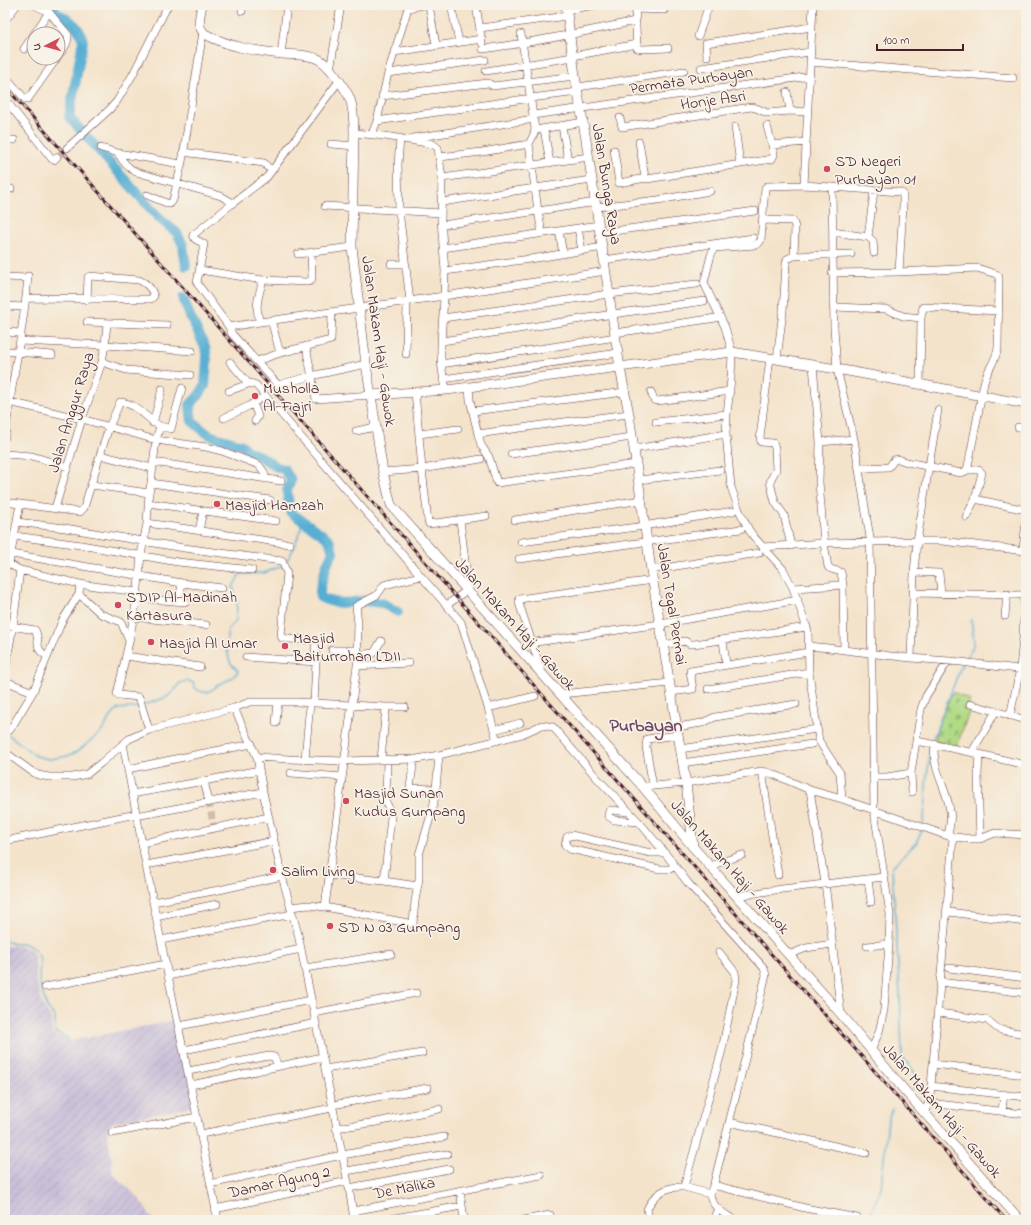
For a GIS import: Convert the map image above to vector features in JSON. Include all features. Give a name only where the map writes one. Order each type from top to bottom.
[{"type":"street","points":[[5,20],[17,5]]},
{"type":"street","points":[[34,5],[49,12],[61,26]]},
{"type":"street","points":[[67,148],[113,106],[120,96],[168,5]]},
{"type":"street","points":[[147,195],[170,204],[173,200],[184,152],[203,32],[200,29],[199,24],[202,5]]},
{"type":"street","points":[[281,54],[287,5]]},
{"type":"street","points":[[330,70],[341,5]]},
{"type":"street","points":[[377,121],[388,73],[408,8],[423,5]]},
{"type":"street","points":[[428,5],[436,45]]},
{"type":"street","points":[[451,5],[459,42]]},
{"type":"street","points":[[477,5],[488,83]]},
{"type":"street","points":[[480,28],[595,5]]},
{"type":"street","points":[[698,36],[709,5]]},
{"type":"street","points":[[804,185],[813,5]]},
{"type":"street","points":[[664,10],[635,7],[637,44],[639,49],[668,48]]},
{"type":"street","name":"Jalan Bunga Raya","points":[[566,10],[620,368]]},
{"type":"street","points":[[24,49],[49,12]]},
{"type":"street","points":[[483,49],[570,36],[635,21]]},
{"type":"street","points":[[707,56],[706,43],[812,27]]},
{"type":"street","name":"Jalan Makam Haji - Gawok","points":[[203,32],[208,36],[223,42],[246,49],[315,57],[324,62],[339,81],[350,100],[353,114],[364,133],[354,146],[352,247],[366,364],[383,472],[391,505],[643,787],[736,896],[841,1014],[908,1095],[1020,1220]]},
{"type":"street","points":[[66,33],[68,35],[66,45]]},
{"type":"street","points":[[521,34],[535,130],[528,144],[542,234]]},
{"type":"street","points":[[394,52],[482,39]]},
{"type":"street","points":[[486,71],[573,57],[637,44]]},
{"type":"street","points":[[701,68],[810,52]]},
{"type":"street","points":[[388,73],[485,60]]},
{"type":"street","points":[[810,62],[1013,78]]},
{"type":"street","points":[[5,76],[25,98],[28,99],[51,66]]},
{"type":"street","points":[[364,133],[377,121],[531,98],[684,71]]},
{"type":"street","points":[[382,96],[488,83],[493,86],[575,76]]},
{"type":"street","name":"Permata Purbayan","points":[[403,139],[581,109],[804,78]]},
{"type":"street","points":[[339,81],[267,177],[193,234],[195,238],[204,244],[197,281],[229,327],[232,334],[278,385],[366,364]]},
{"type":"street","points":[[787,92],[790,110]]},
{"type":"street","points":[[5,102],[8,103],[52,159],[54,160],[58,157]]},
{"type":"street","name":"Honje Asri","points":[[622,127],[752,107],[767,113],[790,110],[808,112]]},
{"type":"street","points":[[620,118],[623,134]]},
{"type":"street","points":[[535,130],[584,122]]},
{"type":"street","points":[[562,126],[568,160]]},
{"type":"street","points":[[614,150],[619,183],[772,159],[774,155],[767,126]]},
{"type":"street","points":[[735,127],[740,164]]},
{"type":"street","points":[[544,129],[550,163]]},
{"type":"street","points":[[364,133],[436,145],[440,157],[442,178],[441,213],[445,271],[441,364],[443,379],[447,390]]},
{"type":"street","points":[[403,139],[398,164],[399,211],[409,301],[406,354]]},
{"type":"street","points":[[5,140],[14,140]]},
{"type":"street","points":[[639,142],[646,178]]},
{"type":"street","points":[[772,145],[806,142]]},
{"type":"street","points":[[331,144],[354,146]]},
{"type":"street","points":[[440,157],[528,144]]},
{"type":"street","points":[[101,148],[118,153],[181,164]]},
{"type":"street","points":[[184,152],[264,163],[267,167],[273,169]]},
{"type":"street","points":[[118,153],[130,169],[136,172],[221,196],[233,203]]},
{"type":"street","points":[[442,178],[589,157]]},
{"type":"street","points":[[442,202],[592,180]]},
{"type":"street","points":[[842,799],[840,773],[819,743],[809,672],[807,627],[794,588],[783,569],[761,550],[749,530],[731,487],[726,434],[732,352],[725,327],[705,286],[705,281],[713,249],[757,245],[761,240],[766,186],[804,185],[900,192],[902,194],[899,272]]},
{"type":"street","points":[[832,187],[832,273],[836,369],[854,439],[870,542],[874,811],[890,914],[884,1010],[879,1032],[871,1051]]},
{"type":"street","points":[[868,237],[874,190]]},
{"type":"street","points":[[442,225],[538,210],[658,200],[710,192]]},
{"type":"street","points":[[325,206],[441,213]]},
{"type":"street","points":[[443,248],[578,228],[600,229],[755,211]]},
{"type":"street","points":[[762,220],[793,221],[795,227],[794,256]]},
{"type":"street","points":[[578,228],[582,251]]},
{"type":"street","points":[[559,231],[563,254]]},
{"type":"street","points":[[833,232],[868,237],[873,241],[874,254]]},
{"type":"street","points":[[604,260],[753,238]]},
{"type":"street","points":[[298,254],[352,247]]},
{"type":"street","points":[[445,271],[602,247]]},
{"type":"street","points":[[200,270],[263,280],[307,282],[311,281],[312,278],[311,252]]},
{"type":"street","points":[[791,546],[783,513],[775,502],[770,482],[776,470],[774,444],[761,442],[760,437],[773,358],[783,311],[786,264],[788,258],[794,256],[851,254]]},
{"type":"street","points":[[391,264],[405,264]]},
{"type":"street","points":[[832,273],[899,272],[970,268],[981,269],[996,274],[999,279],[997,354],[985,377],[985,396],[967,470]]},
{"type":"street","points":[[229,327],[332,313],[606,271]]},
{"type":"street","points":[[26,298],[87,300],[151,299],[154,296],[145,283],[139,280],[90,276],[88,277],[87,300]]},
{"type":"street","points":[[5,277],[28,277],[20,341],[7,402],[5,437]]},
{"type":"street","points":[[260,322],[257,316],[257,306],[263,280]]},
{"type":"street","points":[[443,318],[609,294],[698,284]]},
{"type":"street","points":[[442,341],[704,301]]},
{"type":"street","points":[[5,306],[25,307]]},
{"type":"street","points":[[920,384],[921,318],[922,308],[924,306],[999,311]]},
{"type":"street","points":[[833,307],[886,309],[903,316],[921,318]]},
{"type":"street","points":[[257,361],[280,353],[331,340],[332,313]]},
{"type":"street","points":[[441,364],[716,318]]},
{"type":"street","points":[[272,320],[280,353]]},
{"type":"street","points":[[87,322],[167,325]]},
{"type":"street","name":"Jalan Anggur Raya","points":[[55,508],[82,419],[102,362],[107,323]]},
{"type":"street","points":[[5,332],[21,333]]},
{"type":"street","points":[[20,341],[192,351]]},
{"type":"street","points":[[306,346],[316,399],[447,390],[732,352],[836,369],[1026,404]]},
{"type":"street","points":[[5,351],[52,355]]},
{"type":"street","points":[[443,379],[618,353]]},
{"type":"street","points":[[102,362],[126,370],[190,375]]},
{"type":"street","points":[[230,362],[248,382],[256,385],[266,396],[458,617],[463,626],[497,741]]},
{"type":"street","points":[[813,366],[820,442],[820,482],[824,543],[828,567],[841,572],[843,585],[844,649]]},
{"type":"street","name":"Jalan Tegal Permai","points":[[620,368],[629,414],[651,570],[686,783],[693,846]]},
{"type":"street","points":[[229,392],[252,383]]},
{"type":"street","points":[[469,387],[478,434],[489,457],[496,481],[499,483],[636,464]]},
{"type":"street","points":[[5,502],[76,512],[82,511],[92,484],[109,426],[120,402],[131,404],[156,425],[171,429],[182,388]]},
{"type":"street","points":[[149,730],[143,706],[138,696],[116,694],[134,617],[140,576],[141,555],[147,523],[149,493],[156,440],[156,425],[162,389]]},
{"type":"street","points":[[651,392],[653,400],[656,401],[730,391]]},
{"type":"street","points":[[415,392],[428,523],[432,524],[486,516]]},
{"type":"street","points":[[473,411],[625,392]]},
{"type":"street","points":[[224,418],[266,396]]},
{"type":"street","points":[[7,402],[82,419],[156,440],[206,447],[222,451],[259,465],[264,472],[266,479]]},
{"type":"street","points":[[253,404],[258,416],[255,421]]},
{"type":"street","points":[[911,658],[914,572],[917,541],[938,410]]},
{"type":"street","points":[[478,434],[629,414]]},
{"type":"street","points":[[656,422],[727,414]]},
{"type":"street","points":[[356,431],[376,427]]},
{"type":"street","points":[[1018,427],[1026,428]]},
{"type":"street","points":[[419,434],[458,429]]},
{"type":"street","points":[[634,449],[726,434]]},
{"type":"street","points":[[511,454],[632,437]]},
{"type":"street","points":[[820,442],[854,439]]},
{"type":"street","points":[[5,454],[32,456],[68,467]]},
{"type":"street","points":[[100,455],[153,465],[281,481]]},
{"type":"street","points":[[383,472],[422,469],[480,459]]},
{"type":"street","points":[[858,468],[889,467],[894,460],[898,459],[961,474],[967,470],[980,470],[981,472],[975,499],[966,517]]},
{"type":"street","points":[[639,480],[720,470]]},
{"type":"street","points":[[151,483],[270,500]]},
{"type":"street","points":[[92,484],[149,493]]},
{"type":"street","points":[[975,499],[1026,510]]},
{"type":"street","points":[[515,520],[642,500]]},
{"type":"street","points":[[148,503],[276,521]]},
{"type":"street","points":[[20,504],[12,554],[7,564],[20,570],[80,584],[137,595],[186,602]]},
{"type":"street","points":[[199,531],[203,511]]},
{"type":"street","points":[[521,542],[733,511]]},
{"type":"street","points":[[447,605],[466,590],[468,577],[460,520]]},
{"type":"street","points":[[651,570],[761,550],[824,543],[942,541],[1025,550],[1026,521]]},
{"type":"street","points":[[17,522],[65,528],[221,554],[283,562],[287,573],[281,636],[282,638],[288,639],[313,640],[316,646],[316,662],[305,759]]},
{"type":"street","points":[[147,523],[290,544]]},
{"type":"street","points":[[518,559],[741,529]]},
{"type":"street","points":[[15,536],[81,545],[182,563],[252,570]]},
{"type":"street","points":[[182,563],[184,548]]},
{"type":"street","points":[[12,554],[182,583],[222,588]]},
{"type":"street","points":[[219,566],[221,554]]},
{"type":"street","points":[[5,671],[13,626],[20,570]]},
{"type":"street","points":[[914,572],[939,572],[941,594]]},
{"type":"street","points":[[325,907],[357,666],[358,623],[356,607],[357,604],[377,595],[384,585],[421,576]]},
{"type":"street","points":[[542,673],[519,600],[653,580]]},
{"type":"street","points":[[179,601],[182,583]]},
{"type":"street","points":[[5,733],[10,730],[33,692],[62,621],[79,594],[80,584]]},
{"type":"street","points":[[794,588],[843,585]]},
{"type":"street","points":[[913,593],[1025,595],[1023,670],[1010,716]]},
{"type":"street","points":[[79,594],[101,614],[122,622],[129,642]]},
{"type":"street","points":[[1005,616],[1007,594]]},
{"type":"street","points":[[536,642],[660,624],[798,600]]},
{"type":"street","points":[[134,617],[206,625]]},
{"type":"street","points":[[5,625],[35,630],[40,652],[48,656]]},
{"type":"street","points":[[664,646],[685,641],[692,644],[807,627]]},
{"type":"street","points":[[723,640],[726,664]]},
{"type":"street","points":[[332,650],[374,653],[381,641]]},
{"type":"street","points":[[561,694],[670,687],[693,689],[690,671],[808,649],[844,649],[872,654],[948,660],[1023,670]]},
{"type":"street","points":[[126,656],[200,667]]},
{"type":"street","points":[[246,657],[316,662]]},
{"type":"street","points":[[912,792],[911,773],[917,741],[919,716],[923,704],[948,660]]},
{"type":"street","points":[[357,666],[409,663]]},
{"type":"street","points":[[708,689],[809,672]]},
{"type":"street","points":[[5,681],[33,692]]},
{"type":"street","points":[[488,708],[536,696]]},
{"type":"street","points":[[5,752],[30,771],[38,775],[49,777],[82,776],[92,770],[123,744],[149,730],[234,708],[254,701],[404,707]]},
{"type":"street","points":[[276,722],[278,702]]},
{"type":"street","points":[[654,786],[646,747],[647,739],[702,723],[715,717],[796,704]]},
{"type":"street","points":[[970,704],[1026,720]]},
{"type":"street","points":[[384,881],[391,817],[391,813],[386,802],[384,759],[386,706]]},
{"type":"street","points":[[234,708],[257,757],[274,841],[305,968],[336,1128],[346,1171],[353,1211],[353,1220]]},
{"type":"street","points":[[980,839],[976,753],[996,712]]},
{"type":"street","points":[[494,730],[520,723]]},
{"type":"street","points":[[257,757],[344,761],[414,758],[439,755],[497,741],[522,734],[542,725],[553,727],[665,853],[688,883],[762,964],[766,972],[710,1194],[711,1201],[718,1209],[734,1220]]},
{"type":"street","points":[[680,749],[817,729]]},
{"type":"street","points":[[917,741],[1026,765]]},
{"type":"street","points":[[123,744],[153,902],[218,1220]]},
{"type":"street","points":[[128,769],[201,753],[252,744]]},
{"type":"street","points":[[682,763],[812,744]]},
{"type":"street","points":[[924,1112],[929,1103],[931,1086],[950,837],[950,810],[940,778],[933,744]]},
{"type":"street","points":[[161,940],[309,905],[413,924],[418,886],[419,855],[433,808],[439,755]]},
{"type":"street","points":[[414,758],[410,787],[436,789]]},
{"type":"street","points":[[132,794],[259,770]]},
{"type":"street","points":[[643,787],[686,783],[762,771],[773,774],[810,790],[842,799],[950,837],[980,839],[995,833],[1026,835]]},
{"type":"street","points":[[762,771],[778,875]]},
{"type":"street","points":[[291,773],[342,777]]},
{"type":"street","points":[[874,777],[888,777],[911,773]]},
{"type":"street","points":[[204,781],[209,802]]},
{"type":"street","points":[[810,790],[825,883],[841,1014]]},
{"type":"street","points":[[5,841],[263,792]]},
{"type":"street","points":[[629,812],[611,810],[608,811],[608,814],[609,818],[614,820],[638,822]]},
{"type":"street","points":[[142,843],[269,817]]},
{"type":"street","points":[[665,853],[651,853],[571,835],[567,837],[565,845],[570,849],[660,869],[667,869],[675,866]]},
{"type":"street","points":[[146,865],[274,841]]},
{"type":"street","points":[[710,866],[742,855]]},
{"type":"street","points":[[329,875],[418,886]]},
{"type":"street","points":[[153,902],[282,876]]},
{"type":"street","points":[[736,896],[825,883],[868,880],[884,877]]},
{"type":"street","points":[[868,880],[871,902]]},
{"type":"street","points":[[156,917],[217,904]]},
{"type":"street","points":[[949,912],[1026,922]]},
{"type":"street","points":[[788,955],[806,948],[832,944]]},
{"type":"street","points":[[867,946],[889,944]]},
{"type":"street","points":[[168,976],[301,949]]},
{"type":"street","points":[[684,1187],[722,1050],[736,984],[735,972],[719,952]]},
{"type":"street","points":[[305,968],[391,954]]},
{"type":"street","points":[[45,988],[166,964]]},
{"type":"street","points":[[949,968],[1026,978]]},
{"type":"street","points":[[940,982],[1026,993]]},
{"type":"street","points":[[314,1013],[416,993]]},
{"type":"street","points":[[178,1026],[311,1000]]},
{"type":"street","points":[[939,1013],[987,1020],[1001,1030],[1026,1034]]},
{"type":"street","points":[[184,1050],[316,1023]]},
{"type":"street","points":[[325,1069],[422,1054]]},
{"type":"street","points":[[188,1071],[269,1056],[274,1057],[278,1066]]},
{"type":"street","points":[[191,1085],[322,1057]]},
{"type":"street","points":[[933,1064],[1026,1075]]},
{"type":"street","points":[[931,1086],[1026,1097]]},
{"type":"street","points":[[201,1134],[428,1088]]},
{"type":"street","points":[[1002,1111],[1004,1094]]},
{"type":"street","points":[[929,1103],[1026,1114]]},
{"type":"street","points":[[336,1128],[377,1122],[438,1109]]},
{"type":"street","points":[[112,1133],[197,1117]]},
{"type":"street","points":[[729,1122],[866,1153]]},
{"type":"street","points":[[210,1184],[342,1155],[444,1137]]},
{"type":"street","points":[[346,1171],[447,1154]]},
{"type":"street","name":"Damar Agung 2","points":[[216,1209],[348,1184],[449,1169]]},
{"type":"street","name":"De Malika","points":[[353,1211],[541,1175]]},
{"type":"street","points":[[713,1185],[805,1208],[857,1218]]},
{"type":"street","points":[[649,1220],[647,1209],[657,1195],[662,1191],[684,1187],[710,1194]]},
{"type":"street","points":[[460,1190],[464,1220]]},
{"type":"street","points":[[384,1220],[456,1207]]},
{"type":"street","points":[[713,1220],[718,1209]]},
{"type":"street","points":[[524,1220],[550,1215]]},
{"type":"shaded area","points":[[5,944],[7,946],[21,946],[32,950],[35,961],[36,981],[42,1004],[51,1019],[52,1033],[70,1041],[177,1020],[195,1106],[112,1123],[107,1133],[112,1159],[112,1173],[139,1198],[153,1220],[5,1220]]},
{"type":"green space","points":[[953,692],[970,700],[968,705],[971,706],[957,746],[935,741],[938,725]]},
{"type":"waterway","points":[[54,5],[55,13],[65,17],[73,23],[77,27],[83,41],[69,117],[160,219],[177,233],[183,245],[186,266]]},
{"type":"waterway","points":[[183,298],[205,347],[207,359],[205,386],[190,405],[192,421],[212,436],[242,445],[246,450],[260,456],[277,467],[284,469],[291,480],[287,491],[290,512],[329,539],[333,552],[327,564],[320,589],[320,597],[325,600],[345,603],[361,601]]},
{"type":"waterway","points":[[286,562],[294,548],[303,522]]},
{"type":"waterway","points":[[144,705],[167,697],[180,683],[187,681],[194,683],[195,688],[199,691],[208,692],[234,676],[238,671],[230,662],[226,646],[228,629],[236,621],[237,604],[233,587],[240,574],[264,573],[282,566]]},
{"type":"waterway","points":[[365,601],[382,603],[398,612]]},
{"type":"waterway","points":[[965,660],[969,655],[974,641],[971,620]]},
{"type":"waterway","points":[[932,741],[962,664]]},
{"type":"waterway","points":[[9,735],[36,756],[49,759],[68,756],[78,751],[100,733],[108,720],[118,709],[140,707]]},
{"type":"waterway","points":[[923,824],[931,747]]},
{"type":"waterway","points":[[913,1089],[918,1077],[902,1056],[892,867],[916,843],[922,830]]},
{"type":"waterway","points":[[5,940],[13,944],[23,943],[35,949],[40,959],[39,981],[47,1008],[55,1017],[55,1032],[69,1039]]},
{"type":"waterway","points":[[868,1220],[881,1188],[888,1119],[892,1109]]},
{"type":"tunnel","points":[[57,157],[67,148]]},
{"type":"tunnel","points":[[209,802],[214,829]]},
{"type":"railway","points":[[5,86],[1006,1220]]},
{"type":"place","name":"SD Negeri Purbayan 01","points":[[827,169]]},
{"type":"place","name":"Musholla Al-Fajri","points":[[255,396]]},
{"type":"place","name":"Masjid Hamzah","points":[[217,504]]},
{"type":"place","name":"SDIP Al-Madinah Kartasura","points":[[118,605]]},
{"type":"place","name":"Masjid Al Umar","points":[[151,642]]},
{"type":"place","name":"Masjid Baiturrohan LDII","points":[[285,646]]},
{"type":"place","name":"Masjid Sunan Kudus Gumpang","points":[[346,801]]},
{"type":"place","name":"Salim Living","points":[[273,870]]},
{"type":"place","name":"SD N 03 Gumpang","points":[[330,926]]},
{"type":"district","name":"Purbayan","points":[[646,725]]}]
